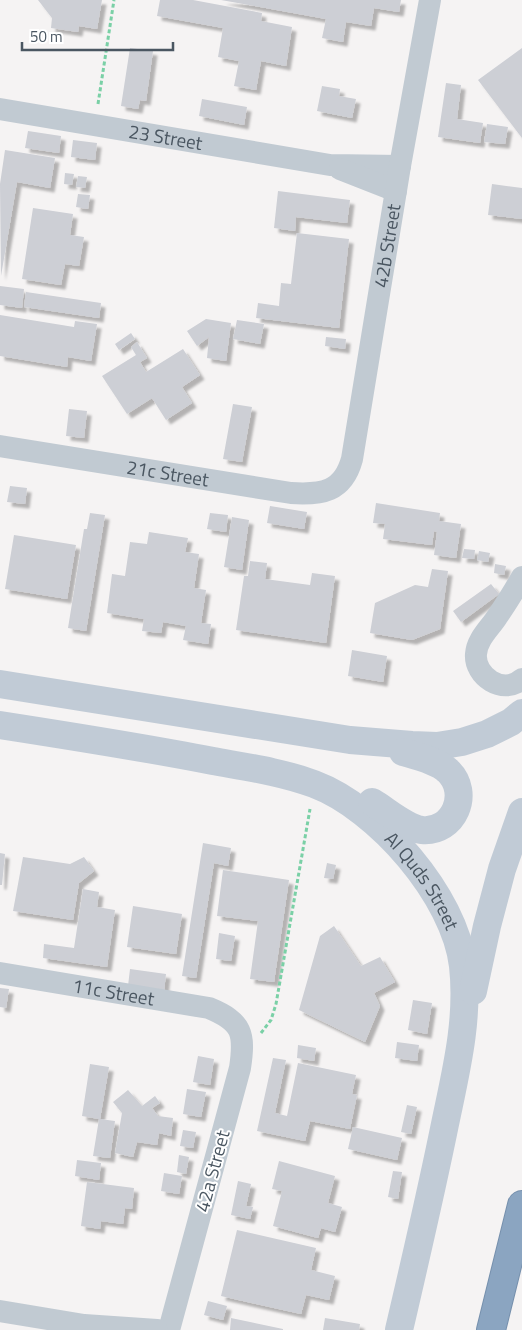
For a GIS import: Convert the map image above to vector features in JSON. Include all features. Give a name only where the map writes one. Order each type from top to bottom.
[{"type":"highway","points":[[491,1330],[522,1205]]},
{"type":"main road","points":[[0,684],[350,740],[409,754],[436,763],[448,770],[455,779],[459,791],[459,804],[454,815],[445,824],[434,829],[422,830],[409,826],[338,782],[315,773],[260,760],[235,757],[188,756]]},
{"type":"main road","points":[[350,740],[437,746],[462,742],[487,734],[522,714]]},
{"type":"main road","name":"Al Quds Street","points":[[0,725],[188,756],[286,776],[314,784],[361,810],[385,830],[407,854],[438,899],[454,934],[463,963],[463,1036],[435,1172],[399,1330]]},
{"type":"main road","points":[[463,1036],[489,916],[502,869],[522,812]]},
{"type":"street","name":"42b Street","points":[[336,486],[345,478],[352,459],[400,166],[430,0]]},
{"type":"street","name":"23 Street","points":[[0,108],[330,165],[400,166]]},
{"type":"street","name":"23 Street","points":[[330,165],[396,191]]},
{"type":"street","name":"21c Street","points":[[0,446],[291,493],[310,494],[336,486]]},
{"type":"street","points":[[522,577],[496,620],[478,643],[476,654],[478,666],[483,676],[493,683],[507,685],[519,682],[522,679]]},
{"type":"street","name":"11c Street","points":[[0,974],[190,1004],[209,1008],[226,1015]]},
{"type":"street","name":"42a Street","points":[[169,1330],[240,1068],[243,1050],[242,1037],[236,1025],[226,1015]]},
{"type":"street","points":[[0,1312],[91,1328],[157,1330]]},
{"type":"path","points":[[95,125],[114,0]]},
{"type":"path","points":[[243,1050],[266,1028],[271,1020],[276,1004],[314,784]]},
{"type":"building","points":[[38,0],[102,0],[97,29],[79,26],[78,32],[51,28],[52,18]]},
{"type":"building","points":[[160,0],[193,0],[262,13],[261,21],[292,27],[286,66],[261,61],[256,90],[234,86],[239,61],[218,57],[223,28],[157,16]]},
{"type":"building","points":[[221,0],[401,0],[399,12],[374,8],[371,26],[346,22],[343,42],[322,38],[326,19]]},
{"type":"building","points":[[130,48],[153,51],[146,101],[140,100],[138,109],[121,106]]},
{"type":"building","points":[[522,48],[522,138],[478,80]]},
{"type":"building","points":[[446,83],[461,85],[457,119],[483,123],[480,143],[438,137]]},
{"type":"building","points":[[322,86],[340,89],[339,96],[356,99],[352,118],[317,111]]},
{"type":"building","points":[[202,99],[247,107],[244,125],[199,116]]},
{"type":"building","points":[[487,124],[508,127],[505,144],[484,142]]},
{"type":"building","points":[[28,131],[61,136],[59,153],[25,148]]},
{"type":"building","points":[[73,140],[97,143],[95,160],[71,157]]},
{"type":"building","points":[[5,150],[55,158],[50,188],[17,182],[1,276],[0,184]]},
{"type":"building","points":[[65,173],[74,174],[72,185],[64,184]]},
{"type":"building","points":[[78,176],[87,177],[85,188],[76,187]]},
{"type":"building","points":[[492,184],[522,188],[522,219],[488,215]]},
{"type":"building","points":[[278,191],[350,200],[347,223],[296,217],[295,231],[274,228]]},
{"type":"building","points":[[78,194],[90,195],[88,209],[76,207]]},
{"type":"building","points":[[33,208],[73,214],[70,235],[84,237],[79,266],[65,264],[61,285],[22,279]]},
{"type":"building","points":[[297,233],[349,239],[339,328],[256,318],[258,303],[279,306],[281,283],[291,284]]},
{"type":"building","points":[[0,286],[24,289],[22,308],[0,305]]},
{"type":"building","points":[[26,292],[101,303],[99,318],[24,307]]},
{"type":"building","points":[[0,315],[74,327],[75,321],[97,324],[91,361],[68,357],[67,367],[0,356]]},
{"type":"building","points":[[206,319],[231,323],[226,361],[207,358],[209,337],[197,346],[187,331]]},
{"type":"building","points":[[237,320],[264,324],[260,344],[233,339]]},
{"type":"building","points":[[131,333],[135,339],[119,350],[115,344]]},
{"type":"building","points":[[326,337],[346,339],[345,349],[325,346]]},
{"type":"building","points":[[137,342],[147,358],[140,362],[146,372],[183,349],[200,375],[182,387],[192,403],[166,420],[152,398],[127,414],[102,376],[136,355],[131,347]]},
{"type":"building","points":[[233,404],[252,407],[242,462],[223,459]]},
{"type":"building","points":[[69,409],[87,411],[84,438],[66,436]]},
{"type":"building","points":[[10,486],[27,488],[25,504],[7,502]]},
{"type":"building","points":[[376,503],[440,513],[439,521],[461,524],[456,558],[434,555],[437,532],[434,531],[432,545],[383,539],[385,524],[373,523]]},
{"type":"building","points":[[270,506],[307,512],[304,529],[267,523]]},
{"type":"building","points":[[90,513],[105,515],[86,631],[68,628],[84,529],[87,529]]},
{"type":"building","points":[[210,513],[228,515],[226,532],[207,529]]},
{"type":"building","points":[[232,517],[249,520],[242,570],[224,567]]},
{"type":"building","points":[[149,532],[188,538],[185,552],[199,554],[194,588],[206,590],[201,623],[211,624],[208,644],[183,640],[186,626],[163,622],[161,633],[142,631],[144,619],[107,613],[112,574],[125,576],[130,542],[147,544]]},
{"type":"building","points":[[14,535],[76,545],[67,599],[5,589]]},
{"type":"building","points":[[464,549],[475,550],[474,559],[462,558]]},
{"type":"building","points":[[479,551],[490,553],[488,562],[477,560]]},
{"type":"building","points":[[250,561],[267,563],[265,579],[310,585],[312,573],[335,576],[326,643],[236,630],[244,576],[248,576]]},
{"type":"building","points":[[495,564],[506,566],[504,575],[494,573]]},
{"type":"building","points":[[432,569],[448,571],[440,629],[412,640],[370,633],[375,603],[415,585],[428,587]]},
{"type":"building","points":[[491,584],[499,594],[461,622],[453,611]]},
{"type":"building","points":[[352,650],[387,656],[383,682],[348,676]]},
{"type":"building","points":[[203,843],[231,848],[228,866],[214,863],[196,978],[182,976]]},
{"type":"building","points":[[0,853],[5,854],[2,885],[0,885]]},
{"type":"building","points":[[23,857],[70,864],[84,857],[94,871],[79,883],[73,920],[13,911]]},
{"type":"building","points":[[327,863],[336,865],[333,879],[324,878]]},
{"type":"building","points":[[223,870],[289,880],[274,982],[250,979],[258,921],[217,916]]},
{"type":"building","points":[[83,889],[99,892],[97,907],[115,910],[107,967],[43,958],[44,944],[74,948]]},
{"type":"building","points":[[133,906],[182,914],[176,954],[127,947]]},
{"type":"building","points":[[334,926],[361,966],[380,957],[395,982],[374,993],[380,1006],[365,1042],[299,1010],[320,936]]},
{"type":"building","points":[[219,933],[235,936],[231,961],[216,959]]},
{"type":"building","points":[[130,969],[166,974],[164,991],[128,986]]},
{"type":"building","points":[[0,988],[9,989],[6,1008],[0,1007]]},
{"type":"building","points":[[413,1000],[432,1003],[427,1034],[408,1030]]},
{"type":"building","points":[[397,1042],[419,1045],[417,1061],[395,1058]]},
{"type":"building","points":[[298,1045],[316,1048],[314,1061],[297,1058]]},
{"type":"building","points":[[198,1056],[214,1059],[210,1085],[193,1082]]},
{"type":"building","points":[[273,1058],[286,1060],[275,1113],[287,1116],[298,1063],[356,1075],[352,1094],[357,1095],[350,1129],[310,1121],[305,1141],[257,1131]]},
{"type":"building","points":[[90,1064],[109,1067],[100,1119],[115,1121],[110,1158],[93,1156],[99,1119],[82,1116]]},
{"type":"building","points":[[187,1089],[206,1092],[201,1117],[183,1114]]},
{"type":"building","points":[[128,1090],[142,1106],[155,1096],[160,1103],[152,1108],[158,1116],[173,1118],[171,1136],[159,1133],[157,1145],[137,1142],[133,1157],[115,1153],[122,1113],[113,1102]]},
{"type":"building","points":[[407,1105],[417,1107],[411,1134],[401,1132]]},
{"type":"building","points":[[353,1127],[402,1138],[397,1160],[348,1149]]},
{"type":"building","points":[[183,1130],[196,1132],[193,1148],[180,1146]]},
{"type":"building","points":[[179,1155],[189,1157],[186,1174],[177,1172]]},
{"type":"building","points":[[77,1160],[101,1163],[99,1180],[75,1176]]},
{"type":"building","points":[[279,1161],[335,1176],[328,1203],[342,1207],[335,1232],[321,1228],[318,1238],[273,1226],[282,1191],[272,1189]]},
{"type":"building","points":[[393,1171],[402,1172],[398,1199],[388,1197]]},
{"type":"building","points":[[164,1173],[182,1176],[179,1194],[161,1191]]},
{"type":"building","points":[[238,1181],[251,1184],[246,1206],[253,1207],[250,1219],[231,1215]]},
{"type":"building","points":[[87,1182],[134,1188],[132,1209],[125,1208],[123,1224],[101,1221],[100,1229],[81,1226]]},
{"type":"building","points":[[237,1230],[316,1248],[311,1270],[335,1276],[329,1300],[306,1295],[301,1314],[221,1296]]},
{"type":"building","points":[[208,1301],[227,1306],[223,1320],[204,1315]]},
{"type":"building","points":[[231,1318],[283,1329],[283,1330],[230,1330]]},
{"type":"building","points":[[325,1318],[360,1324],[359,1330],[323,1330]]}]
